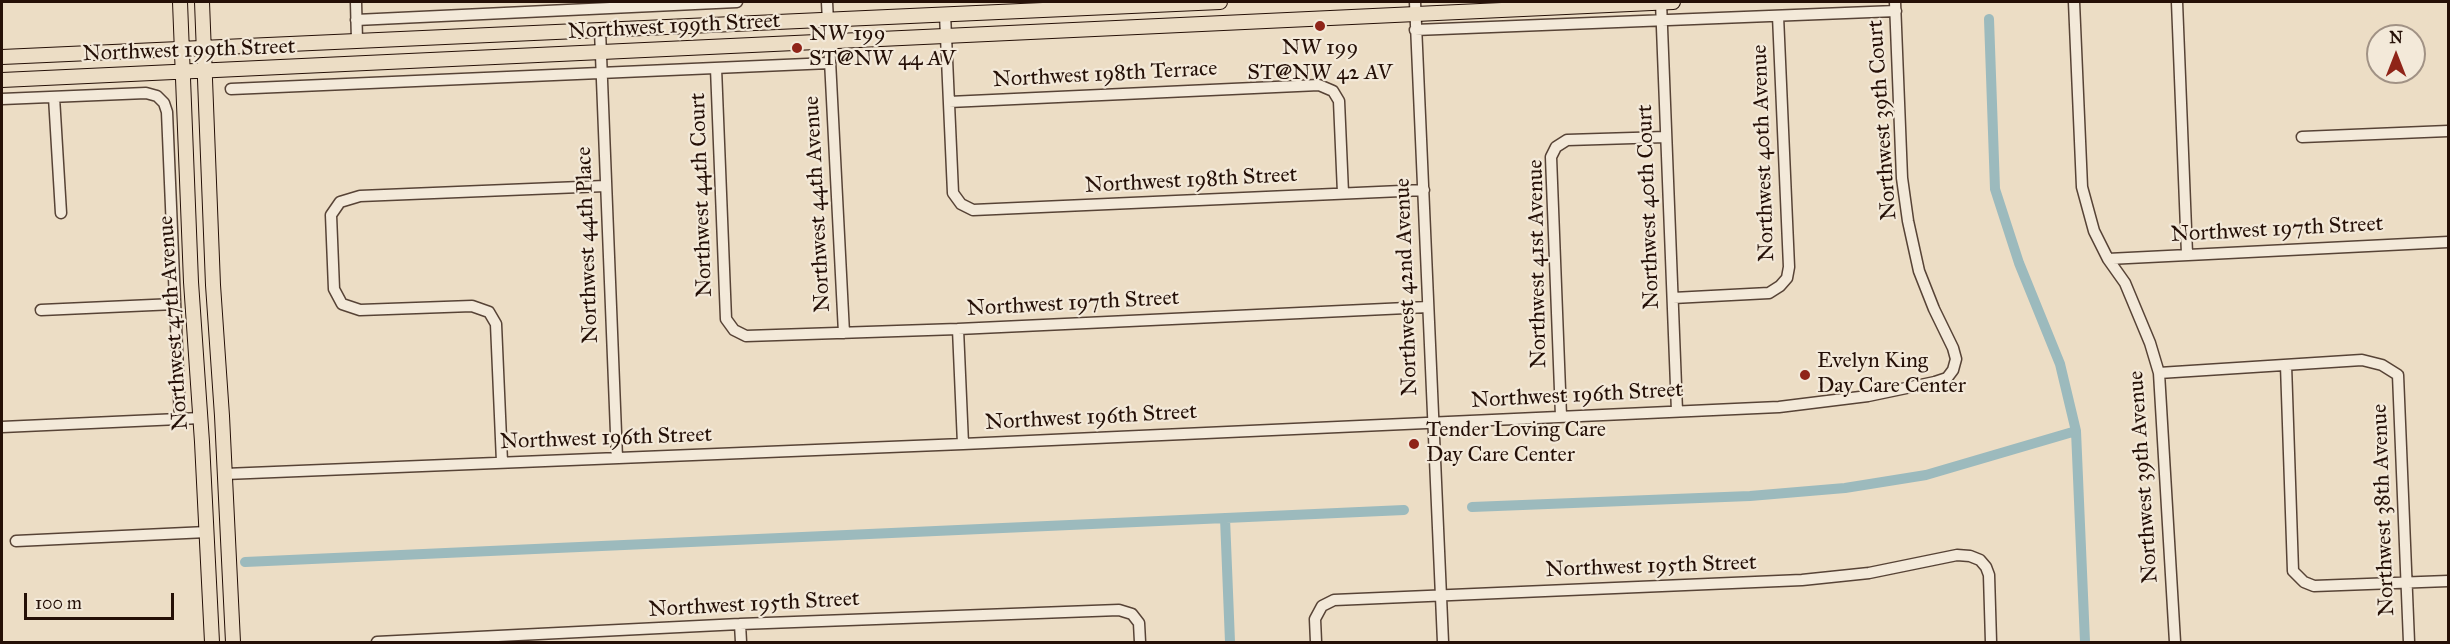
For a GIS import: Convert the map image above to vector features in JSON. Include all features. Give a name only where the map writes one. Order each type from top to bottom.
[{"type":"main road","name":"Northwest 47th Avenue","points":[[180,2],[192,302],[201,418],[212,642]]},
{"type":"main road","name":"Northwest 47th Avenue","points":[[202,2],[213,285],[225,474],[232,642]]},
{"type":"main road","name":"Northwest 199th Street","points":[[2,57],[1220,2]]},
{"type":"main road","name":"Northwest 199th Street","points":[[2,80],[829,40],[1415,8],[1673,2]]},
{"type":"main road","points":[[201,418],[212,422],[223,438]]},
{"type":"street","points":[[356,2],[357,41]]},
{"type":"street","points":[[356,20],[737,2]]},
{"type":"street","name":"Northwest 44th Avenue","points":[[827,2],[844,333]]},
{"type":"street","name":"Northwest 40th Court","points":[[1661,2],[1677,411]]},
{"type":"street","name":"Northwest 39th Avenue","points":[[2074,2],[2082,187],[2094,231],[2108,259],[2125,283],[2150,343],[2159,373],[2175,642]]},
{"type":"street","points":[[2177,2],[2187,254]]},
{"type":"street","points":[[1415,30],[1778,16],[1895,6]]},
{"type":"street","name":"Northwest 39th Court","points":[[1895,6],[1902,178],[1908,221],[1919,271],[1953,348],[1956,359],[1953,370]]},
{"type":"street","name":"Northwest 42nd Avenue","points":[[1415,8],[1443,642]]},
{"type":"street","points":[[945,14],[949,102]]},
{"type":"street","name":"Northwest 40th Avenue","points":[[1673,298],[1769,293],[1787,278],[1789,267],[1778,16]]},
{"type":"street","name":"Northwest 44th Place","points":[[600,30],[617,458]]},
{"type":"street","points":[[231,89],[830,63]]},
{"type":"street","name":"Northwest 44th Court","points":[[716,68],[726,319]]},
{"type":"street","name":"Northwest 198th Terrace","points":[[949,102],[1319,85],[1333,91],[1339,101],[1343,193]]},
{"type":"street","name":"Northwest 47th Avenue","points":[[54,97],[146,93],[161,99],[167,112],[180,418]]},
{"type":"street","points":[[2,99],[54,97],[61,213]]},
{"type":"street","name":"Northwest 198th Street","points":[[949,102],[953,193],[961,204],[973,210],[1424,190]]},
{"type":"street","points":[[2302,137],[2448,131]]},
{"type":"street","name":"Northwest 41st Avenue","points":[[1561,416],[1551,157],[1556,147],[1567,140],[1666,137]]},
{"type":"street","points":[[502,462],[496,324],[489,312],[472,306],[360,310],[342,304],[334,288],[331,215],[340,202],[360,196],[605,186]]},
{"type":"street","name":"Northwest 197th Street","points":[[2108,259],[2448,242]]},
{"type":"street","points":[[41,310],[175,304]]},
{"type":"street","name":"Northwest 197th Street","points":[[726,319],[734,330],[746,336],[958,329],[1428,307]]},
{"type":"street","points":[[958,329],[963,444]]},
{"type":"street","name":"Northwest 38th Avenue","points":[[2286,365],[2362,360],[2382,365],[2398,375],[2409,642]]},
{"type":"street","points":[[2159,373],[2286,365],[2293,571],[2304,582],[2314,586],[2448,581]]},
{"type":"street","name":"Northwest 196th Street","points":[[225,474],[963,444],[1779,407],[1868,396],[1935,382],[1947,378],[1953,370]]},
{"type":"street","points":[[2,427],[201,418]]},
{"type":"street","points":[[16,541],[207,532]]},
{"type":"street","name":"Northwest 195th Street","points":[[1316,642],[1315,620],[1322,606],[1334,600],[1802,580],[1869,573],[1957,555],[1980,560],[1986,567],[1989,575],[1991,642]]},
{"type":"street","name":"Northwest 195th Street","points":[[377,642],[740,624],[1119,610],[1132,614],[1139,623],[1140,642]]},
{"type":"street","points":[[740,624],[741,642]]},
{"type":"waterway","points":[[1989,19],[1995,189],[2019,263],[2060,364],[2076,431],[2085,642]]},
{"type":"waterway","points":[[1472,507],[1750,496],[1845,488],[1926,475],[2076,431]]},
{"type":"waterway","points":[[245,562],[1404,510]]},
{"type":"waterway","points":[[1225,518],[1230,642]]},
{"type":"place","name":"NW 199 ST@NW 42 AV","points":[[1320,26]]},
{"type":"place","name":"NW 199 ST@NW 44 AV","points":[[797,48]]},
{"type":"place","name":"Evelyn King Day Care Center","points":[[1805,375]]},
{"type":"place","name":"Tender Loving Care Day Care Center","points":[[1414,444]]}]
